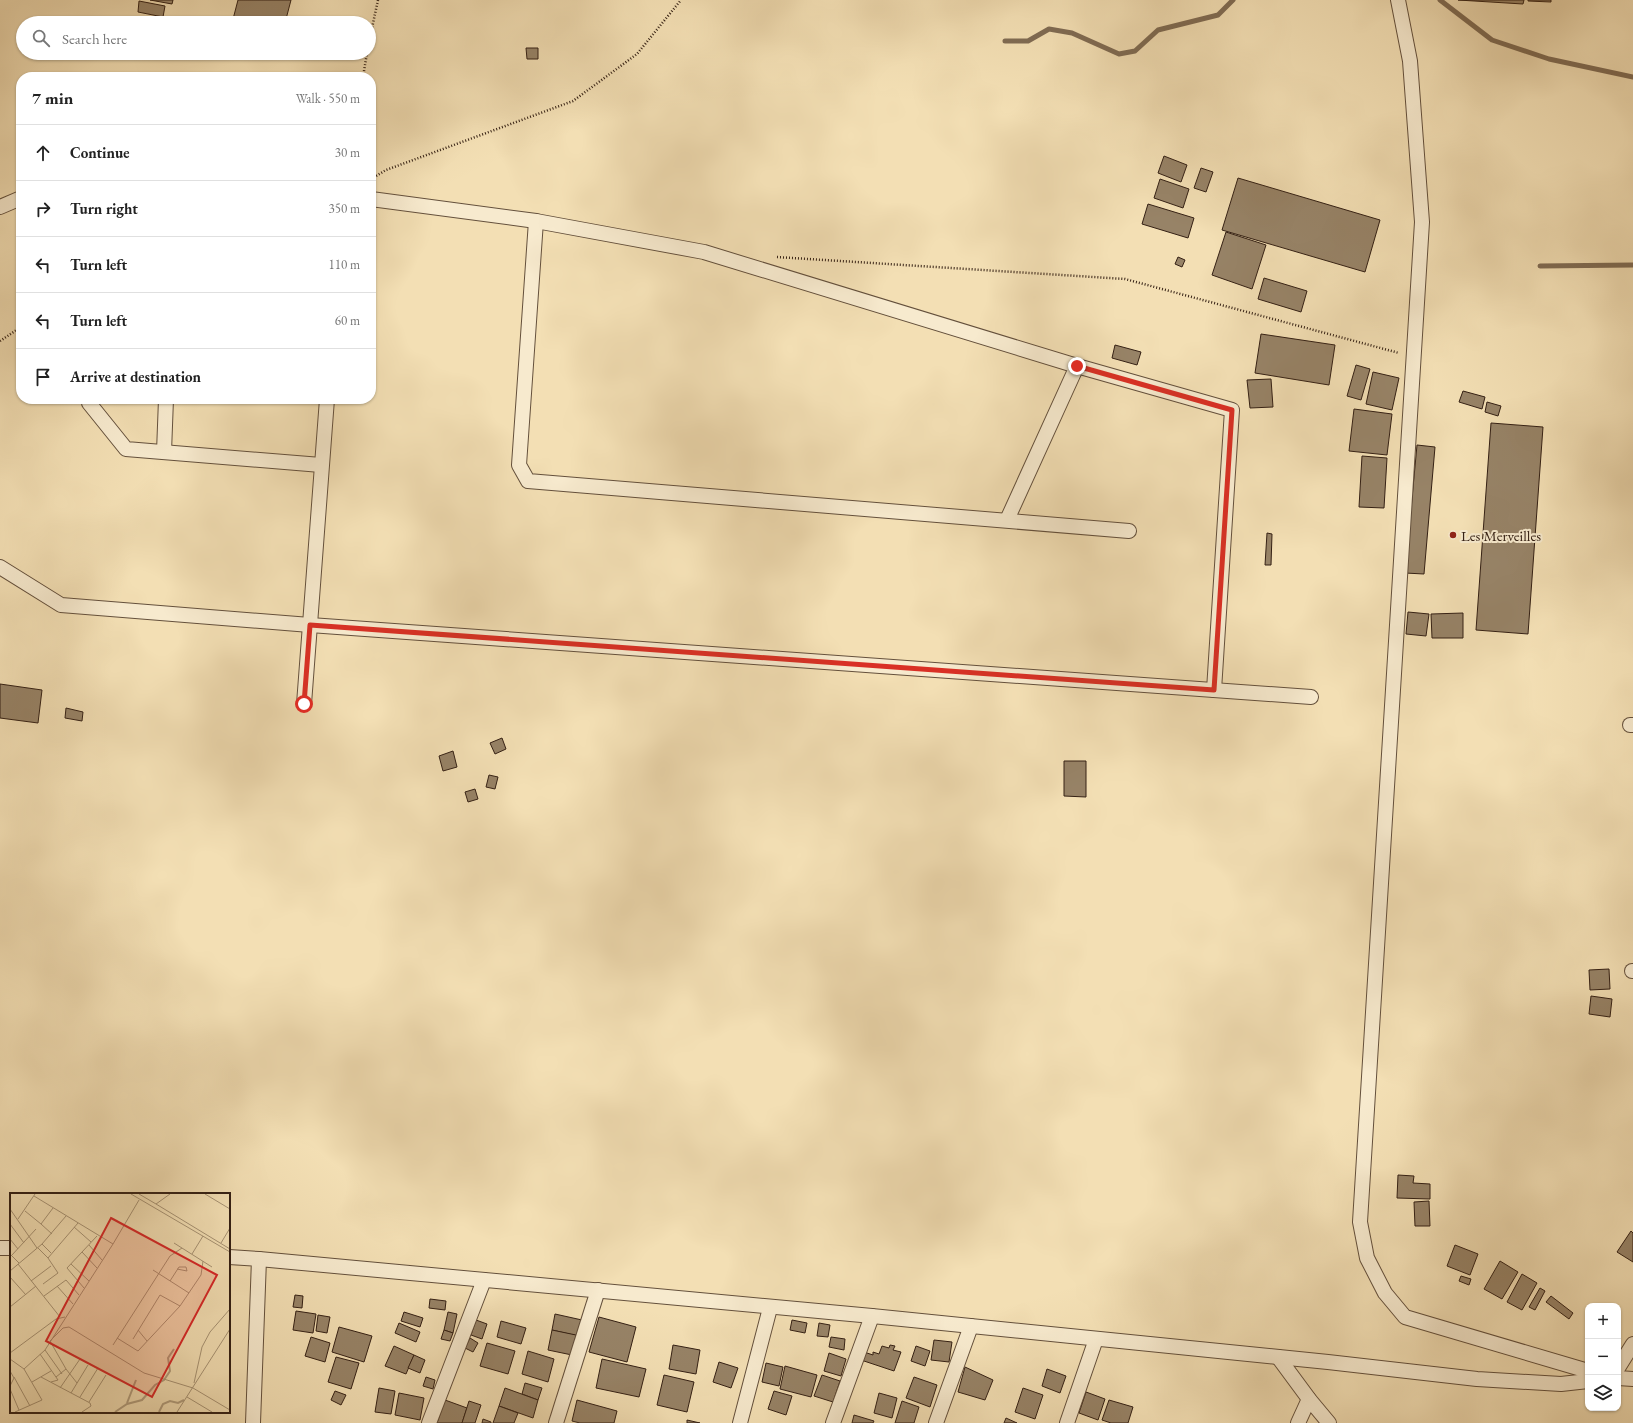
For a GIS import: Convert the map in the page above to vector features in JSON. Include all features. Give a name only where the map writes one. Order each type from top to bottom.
[{"type":"street","points":[[1398,0],[1410,61],[1422,222],[1360,1222],[1367,1258],[1385,1292],[1405,1317],[1585,1369]]},
{"type":"street","points":[[0,206],[16,200]]},
{"type":"street","points":[[376,200],[536,221],[704,252],[1077,366],[1232,410],[1214,690]]},
{"type":"street","points":[[536,221],[519,465],[528,481],[1129,531]]},
{"type":"street","points":[[1006,520],[1077,366]]},
{"type":"street","points":[[90,404],[126,449],[321,465]]},
{"type":"street","points":[[164,452],[166,404]]},
{"type":"street","points":[[304,704],[327,404]]},
{"type":"street","points":[[0,567],[61,605],[310,625],[1310,697]]},
{"type":"street","points":[[230,1257],[259,1258],[770,1308],[872,1316],[1278,1357],[1477,1379],[1562,1384],[1585,1381]]},
{"type":"street","points":[[253,1423],[259,1258]]},
{"type":"street","points":[[429,1423],[484,1280]]},
{"type":"street","points":[[556,1423],[598,1290]]},
{"type":"street","points":[[740,1423],[770,1308]]},
{"type":"street","points":[[833,1423],[872,1316]]},
{"type":"street","points":[[936,1423],[971,1326]]},
{"type":"street","points":[[1067,1423],[1096,1339]]},
{"type":"street","points":[[1621,1363],[1633,1344]]},
{"type":"street","points":[[1278,1357],[1308,1399],[1329,1423]]},
{"type":"street","points":[[1621,1378],[1633,1379]]},
{"type":"street","points":[[1298,1423],[1308,1399]]},
{"type":"path","points":[[375,16],[378,0]]},
{"type":"path","points":[[376,176],[386,170],[573,101],[637,54],[681,0]]},
{"type":"path","points":[[364,72],[366,60]]},
{"type":"path","points":[[776,257],[1125,279],[1413,357]]},
{"type":"path","points":[[0,341],[16,330]]},
{"type":"building","points":[[150,0],[173,0],[172,4]]},
{"type":"building","points":[[238,0],[291,0],[287,16],[234,16]]},
{"type":"building","points":[[1458,0],[1524,0],[1523,4]]},
{"type":"building","points":[[1551,0],[1551,2],[1528,1]]},
{"type":"building","points":[[139,1],[165,6],[163,16],[138,12]]},
{"type":"building","points":[[526,48],[538,48],[538,59],[527,59]]},
{"type":"building","points":[[1164,156],[1187,165],[1181,182],[1158,173]]},
{"type":"building","points":[[1201,168],[1213,172],[1206,192],[1194,188]]},
{"type":"building","points":[[1238,178],[1380,220],[1365,272],[1222,230]]},
{"type":"building","points":[[1160,179],[1189,189],[1183,208],[1154,198]]},
{"type":"building","points":[[1148,204],[1194,218],[1188,238],[1142,224]]},
{"type":"building","points":[[1226,232],[1266,245],[1252,289],[1212,275]]},
{"type":"building","points":[[1178,257],[1185,260],[1182,267],[1175,264]]},
{"type":"building","points":[[1264,278],[1307,291],[1301,312],[1258,299]]},
{"type":"building","points":[[1261,334],[1335,345],[1329,385],[1255,373]]},
{"type":"building","points":[[1115,345],[1141,352],[1137,365],[1112,358]]},
{"type":"building","points":[[1356,365],[1370,369],[1361,400],[1347,396]]},
{"type":"building","points":[[1373,372],[1399,378],[1392,410],[1366,404]]},
{"type":"building","points":[[1271,379],[1273,407],[1250,408],[1247,380]]},
{"type":"building","points":[[1463,391],[1485,397],[1482,409],[1459,402]]},
{"type":"building","points":[[1487,402],[1501,406],[1498,416],[1485,412]]},
{"type":"building","points":[[1354,409],[1392,414],[1387,455],[1349,451]]},
{"type":"building","points":[[1491,423],[1543,427],[1528,634],[1476,630]]},
{"type":"building","points":[[1417,445],[1435,447],[1424,574],[1405,573]]},
{"type":"building","points":[[1362,456],[1387,458],[1384,508],[1359,507]]},
{"type":"building","points":[[1267,533],[1272,534],[1271,565],[1265,565]]},
{"type":"building","points":[[1408,612],[1429,614],[1426,636],[1406,634]]},
{"type":"building","points":[[1463,613],[1463,638],[1432,638],[1431,614]]},
{"type":"building","points":[[0,684],[42,690],[38,723],[0,718]]},
{"type":"building","points":[[66,708],[83,712],[82,721],[65,718]]},
{"type":"building","points":[[502,738],[506,749],[495,754],[490,743]]},
{"type":"building","points":[[453,751],[457,767],[443,771],[439,756]]},
{"type":"building","points":[[1064,761],[1086,761],[1086,797],[1064,796]]},
{"type":"building","points":[[489,775],[498,777],[495,789],[486,787]]},
{"type":"building","points":[[475,789],[478,799],[468,802],[465,792]]},
{"type":"building","points":[[1609,969],[1610,989],[1590,990],[1589,970]]},
{"type":"building","points":[[1591,996],[1612,999],[1610,1017],[1589,1014]]},
{"type":"building","points":[[1398,1175],[1414,1176],[1413,1183],[1430,1184],[1430,1199],[1397,1198]]},
{"type":"building","points":[[1429,1201],[1430,1226],[1415,1226],[1414,1202]]},
{"type":"building","points":[[1631,1231],[1633,1233],[1633,1262],[1617,1252]]},
{"type":"building","points":[[1455,1245],[1478,1254],[1470,1275],[1447,1266]]},
{"type":"building","points":[[1500,1261],[1518,1272],[1502,1299],[1484,1289]]},
{"type":"building","points":[[1522,1274],[1537,1283],[1522,1310],[1507,1302]]},
{"type":"building","points":[[1461,1276],[1471,1279],[1469,1285],[1459,1281]]},
{"type":"building","points":[[1540,1288],[1545,1291],[1535,1310],[1529,1307]]},
{"type":"building","points":[[295,1295],[303,1296],[302,1308],[293,1307]]},
{"type":"building","points":[[1551,1296],[1573,1313],[1569,1319],[1546,1302]]},
{"type":"building","points":[[430,1299],[446,1301],[445,1310],[429,1308]]},
{"type":"building","points":[[296,1311],[316,1314],[313,1333],[293,1330]]},
{"type":"building","points":[[404,1312],[423,1318],[420,1327],[401,1321]]},
{"type":"building","points":[[448,1312],[457,1314],[453,1333],[444,1330]]},
{"type":"building","points":[[555,1314],[582,1320],[578,1336],[552,1330]]},
{"type":"building","points":[[318,1315],[330,1317],[327,1333],[316,1331]]},
{"type":"building","points":[[599,1317],[636,1327],[627,1362],[589,1352]]},
{"type":"building","points":[[476,1320],[487,1324],[482,1339],[471,1335]]},
{"type":"building","points":[[792,1320],[807,1323],[805,1333],[790,1330]]},
{"type":"building","points":[[501,1321],[526,1328],[521,1344],[497,1337]]},
{"type":"building","points":[[399,1323],[420,1332],[416,1342],[395,1333]]},
{"type":"building","points":[[819,1323],[830,1325],[828,1337],[817,1336]]},
{"type":"building","points":[[339,1327],[372,1336],[364,1362],[332,1352]]},
{"type":"building","points":[[444,1330],[453,1333],[450,1341],[441,1339]]},
{"type":"building","points":[[552,1330],[576,1335],[572,1355],[548,1350]]},
{"type":"building","points":[[311,1337],[330,1343],[325,1362],[305,1356]]},
{"type":"building","points":[[831,1337],[845,1339],[844,1350],[829,1347]]},
{"type":"building","points":[[470,1338],[478,1343],[473,1352],[465,1348]]},
{"type":"building","points":[[934,1340],[952,1342],[949,1362],[931,1360]]},
{"type":"building","points":[[487,1343],[515,1351],[508,1374],[480,1366]]},
{"type":"building","points":[[673,1345],[700,1350],[696,1374],[669,1369]]},
{"type":"building","points":[[890,1345],[895,1346],[893,1350],[901,1352],[894,1371],[861,1360],[864,1352],[873,1355],[873,1352],[879,1354],[882,1346],[889,1348]]},
{"type":"building","points":[[394,1346],[414,1355],[406,1374],[385,1366]]},
{"type":"building","points":[[916,1346],[930,1351],[925,1366],[911,1361]]},
{"type":"building","points":[[528,1351],[554,1359],[548,1382],[522,1374]]},
{"type":"building","points":[[829,1353],[846,1359],[841,1376],[824,1371]]},
{"type":"building","points":[[414,1355],[425,1360],[420,1373],[408,1368]]},
{"type":"building","points":[[336,1357],[359,1363],[351,1389],[328,1382]]},
{"type":"building","points":[[602,1359],[646,1369],[639,1397],[596,1388]]},
{"type":"building","points":[[719,1362],[738,1368],[731,1388],[713,1382]]},
{"type":"building","points":[[766,1363],[783,1367],[779,1386],[762,1382]]},
{"type":"building","points":[[785,1366],[817,1375],[811,1397],[780,1389]]},
{"type":"building","points":[[965,1367],[993,1380],[985,1400],[958,1392]]},
{"type":"building","points":[[1047,1369],[1066,1376],[1060,1393],[1042,1386]]},
{"type":"building","points":[[664,1375],[694,1382],[687,1412],[657,1405]]},
{"type":"building","points":[[822,1375],[840,1381],[833,1402],[814,1396]]},
{"type":"building","points":[[426,1377],[435,1380],[433,1389],[423,1386]]},
{"type":"building","points":[[914,1377],[937,1385],[930,1407],[906,1398]]},
{"type":"building","points":[[525,1383],[542,1388],[538,1400],[522,1394]]},
{"type":"building","points":[[379,1388],[395,1391],[391,1414],[375,1412]]},
{"type":"building","points":[[505,1388],[538,1400],[533,1418],[499,1406]]},
{"type":"building","points":[[1023,1388],[1043,1395],[1035,1419],[1015,1412]]},
{"type":"building","points":[[335,1391],[346,1395],[341,1405],[331,1400]]},
{"type":"building","points":[[774,1391],[792,1396],[786,1415],[768,1409]]},
{"type":"building","points":[[1086,1392],[1105,1399],[1098,1420],[1079,1413]]},
{"type":"building","points":[[399,1393],[424,1398],[420,1420],[395,1415]]},
{"type":"building","points":[[879,1393],[897,1398],[892,1418],[874,1413]]},
{"type":"building","points":[[445,1400],[467,1408],[462,1423],[437,1423]]},
{"type":"building","points":[[577,1400],[617,1411],[614,1423],[580,1423],[572,1421]]},
{"type":"building","points":[[1109,1400],[1133,1407],[1128,1423],[1111,1423],[1102,1420]]},
{"type":"building","points":[[469,1401],[481,1405],[475,1423],[462,1423]]},
{"type":"building","points":[[902,1401],[919,1407],[914,1423],[895,1423]]},
{"type":"building","points":[[499,1406],[518,1413],[514,1423],[493,1423]]},
{"type":"building","points":[[854,1415],[874,1421],[873,1423],[852,1423]]},
{"type":"building","points":[[1006,1418],[1017,1423],[1004,1423]]},
{"type":"building","points":[[483,1419],[491,1422],[491,1423],[482,1423]]},
{"type":"building","points":[[687,1420],[700,1423],[687,1423]]},
{"type":"waterway","points":[[1005,41],[1028,41],[1049,29],[1072,33],[1119,54],[1135,51],[1158,30],[1218,15],[1233,0]]},
{"type":"waterway","points":[[1440,0],[1492,40],[1549,59],[1633,77]]},
{"type":"waterway","points":[[1540,266],[1633,265]]},
{"type":"place","name":"Les Merveilles","points":[[1453,535]]},
{"type":"route","points":[[304,704],[310,625],[1214,690],[1232,410],[1077,366]]}]
